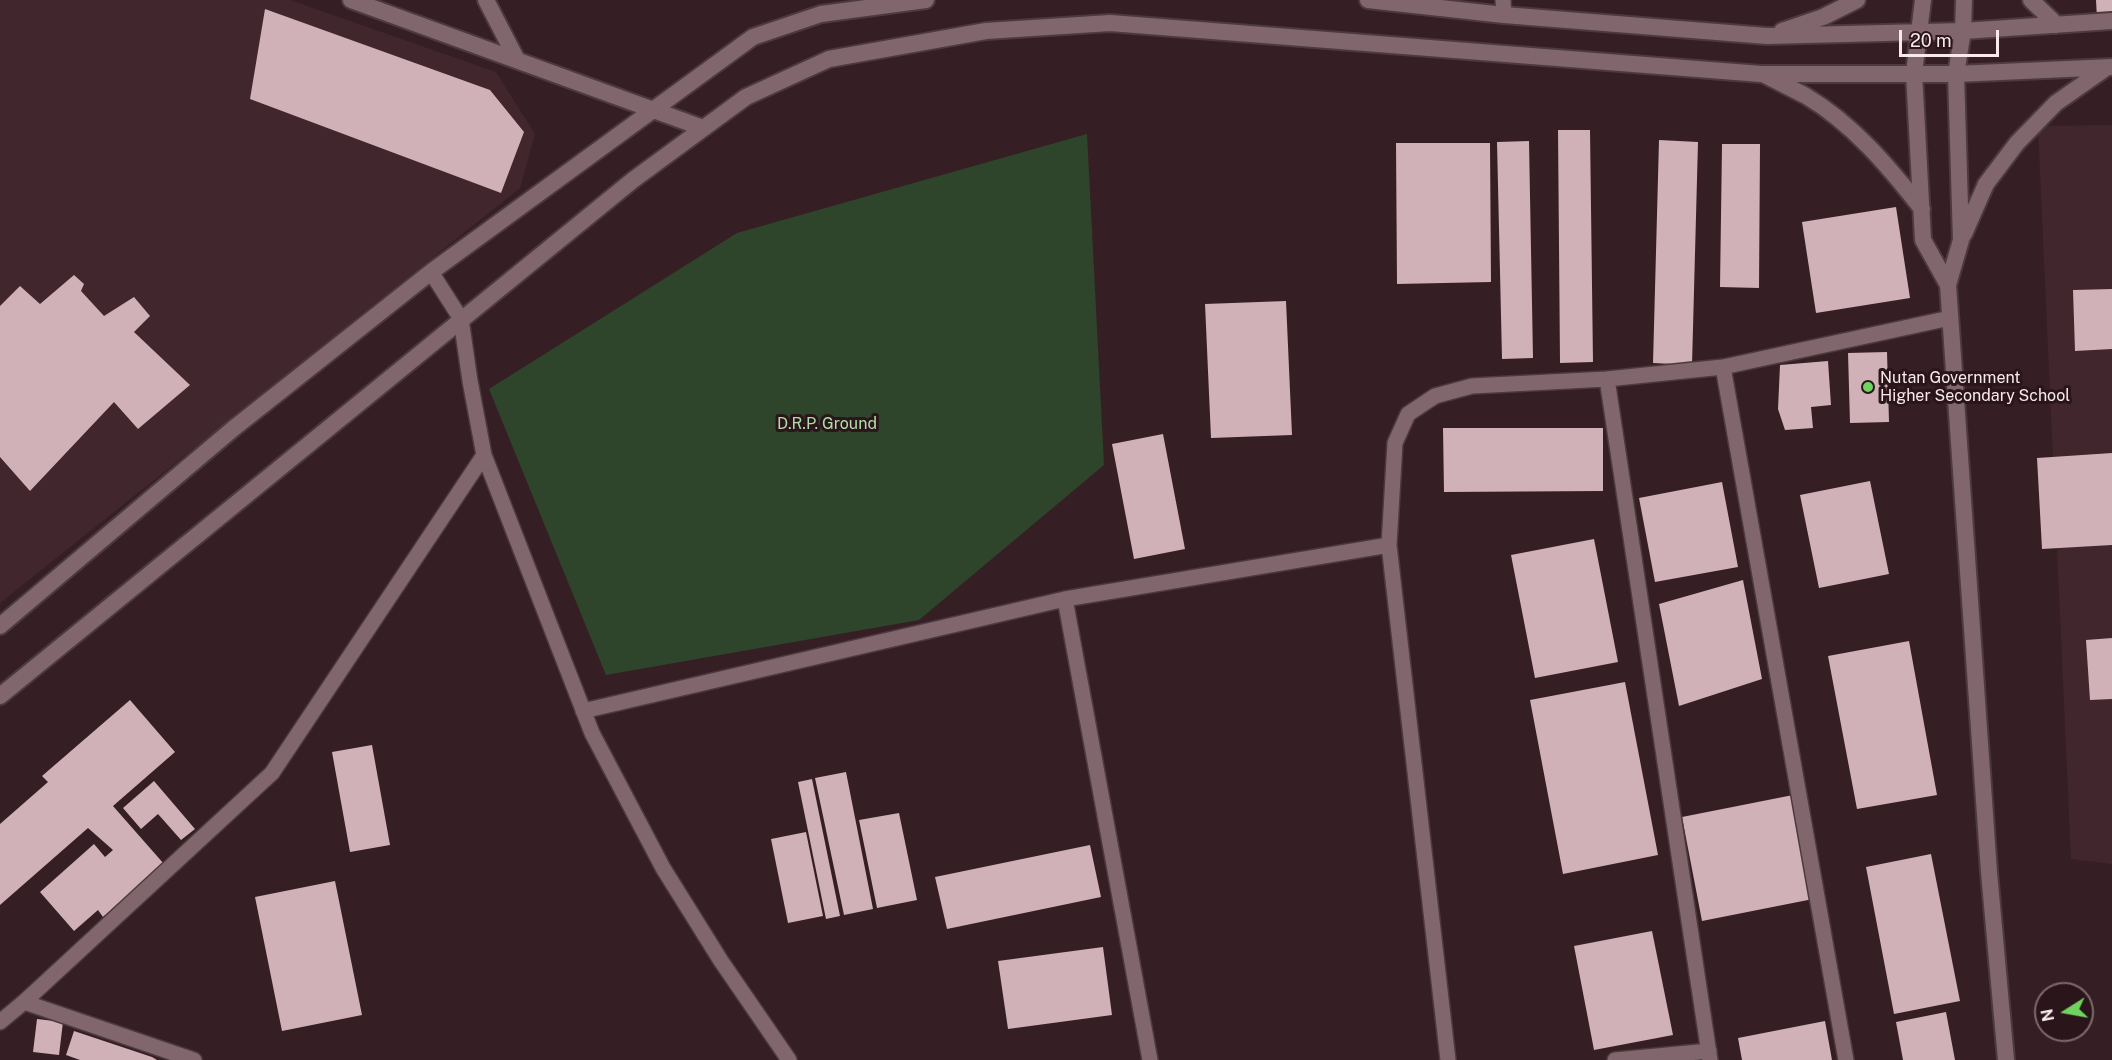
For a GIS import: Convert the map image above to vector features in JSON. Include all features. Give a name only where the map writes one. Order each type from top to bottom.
[{"type":"main road","points":[[351,0],[703,128]]},
{"type":"main road","points":[[486,0],[517,60]]},
{"type":"main road","points":[[0,626],[234,428],[431,272],[753,36],[821,14],[926,0]]},
{"type":"main road","points":[[1368,0],[1503,8],[1767,36],[1963,31],[2112,21]]},
{"type":"main road","points":[[1767,36],[1823,17],[1857,0]]},
{"type":"main road","points":[[1923,0],[1914,73],[1923,240],[1948,285]]},
{"type":"main road","points":[[1961,240],[1956,74],[1963,31],[1964,0]]},
{"type":"main road","points":[[2031,0],[2057,25]]},
{"type":"main road","points":[[0,696],[633,180],[746,96],[829,59],[986,31],[1110,22],[1761,74],[1956,74],[2109,67]]},
{"type":"main road","points":[[2006,1060],[1989,860],[1948,285],[1961,240],[1986,183],[2017,143],[2056,103],[2109,67]]},
{"type":"main road","points":[[1761,74],[1808,97],[1850,129],[1886,163],[1922,209]]},
{"type":"lane","points":[[431,272],[461,319],[484,455],[583,711],[663,868],[721,961],[789,1060]]},
{"type":"lane","points":[[1448,1060],[1389,544],[1395,443],[1408,414],[1435,396],[1473,386],[1607,379],[1723,367],[1950,318]]},
{"type":"lane","points":[[1723,367],[1846,1060]]},
{"type":"lane","points":[[1607,379],[1710,1056],[1616,1060]]},
{"type":"lane","points":[[0,1022],[272,773],[484,455]]},
{"type":"lane","points":[[583,711],[1065,599],[1389,544]]},
{"type":"lane","points":[[1065,599],[1150,1060]]},
{"type":"lane","points":[[24,1002],[194,1060]]},
{"type":"shaded area","points":[[0,0],[290,0],[496,72],[535,134],[520,188],[0,603]]},
{"type":"shaded area","points":[[2112,125],[2112,864],[2071,859],[2038,126]]},
{"type":"green space","name":"D.R.P. Ground","points":[[1087,134],[1104,465],[919,620],[606,675],[489,389],[737,233]]},
{"type":"building","points":[[2096,0],[2112,0],[2112,19],[2097,19]]},
{"type":"building","points":[[265,9],[490,90],[524,132],[501,193],[250,99]]},
{"type":"building","points":[[1558,130],[1590,130],[1593,362],[1560,363]]},
{"type":"building","points":[[1659,140],[1698,142],[1692,365],[1653,363]]},
{"type":"building","points":[[1529,141],[1533,358],[1502,359],[1497,142]]},
{"type":"building","points":[[1396,143],[1490,143],[1491,282],[1397,284]]},
{"type":"building","points":[[1722,144],[1760,144],[1759,288],[1720,287]]},
{"type":"building","points":[[1896,207],[1910,298],[1816,313],[1802,222]]},
{"type":"building","points":[[74,275],[84,284],[81,291],[104,316],[134,297],[150,316],[134,332],[190,385],[138,429],[114,402],[30,491],[0,457],[0,306],[20,286],[40,304]]},
{"type":"building","points":[[2112,289],[2112,349],[2075,351],[2073,290]]},
{"type":"building","points":[[1286,301],[1292,435],[1211,438],[1205,304]]},
{"type":"building","points":[[1887,352],[1889,422],[1850,423],[1848,353]]},
{"type":"building","points":[[1828,361],[1831,405],[1811,407],[1813,428],[1785,430],[1778,409],[1780,365]]},
{"type":"building","points":[[1443,428],[1603,428],[1603,491],[1444,492]]},
{"type":"building","points":[[1163,434],[1185,549],[1134,559],[1112,444]]},
{"type":"building","points":[[2112,453],[2112,545],[2042,549],[2037,458]]},
{"type":"building","points":[[1870,481],[1889,574],[1819,588],[1800,495]]},
{"type":"building","points":[[1722,482],[1738,567],[1655,582],[1639,498]]},
{"type":"building","points":[[1594,539],[1618,662],[1535,678],[1511,555]]},
{"type":"building","points":[[1743,580],[1762,679],[1679,706],[1659,604]]},
{"type":"building","points":[[2112,638],[2112,699],[2090,700],[2086,640]]},
{"type":"building","points":[[1909,641],[1937,795],[1857,809],[1828,656]]},
{"type":"building","points":[[1625,682],[1658,855],[1563,874],[1530,700]]},
{"type":"building","points":[[130,700],[175,752],[113,806],[164,864],[103,917],[98,910],[74,931],[40,892],[94,844],[105,857],[113,850],[88,828],[0,905],[0,824],[48,782],[42,776]]},
{"type":"building","points":[[372,745],[390,845],[350,852],[332,752]]},
{"type":"building","points":[[846,772],[873,909],[844,915],[815,778]]},
{"type":"building","points":[[812,779],[840,916],[826,919],[798,782]]},
{"type":"building","points":[[154,781],[195,829],[181,840],[158,814],[141,829],[123,808]]},
{"type":"building","points":[[1793,795],[1813,899],[1702,921],[1682,817]]},
{"type":"building","points":[[899,813],[917,900],[877,908],[859,820]]},
{"type":"building","points":[[806,832],[823,916],[788,923],[771,839]]},
{"type":"building","points":[[1090,845],[1101,897],[947,929],[935,877]]},
{"type":"building","points":[[1931,854],[1960,1001],[1894,1014],[1866,867]]},
{"type":"building","points":[[335,881],[362,1015],[282,1031],[255,897]]},
{"type":"building","points":[[1652,931],[1673,1035],[1594,1050],[1574,946]]},
{"type":"building","points":[[1103,947],[1112,1015],[1008,1029],[998,961]]},
{"type":"building","points":[[1946,1012],[1955,1060],[1903,1060],[1896,1022]]},
{"type":"building","points":[[37,1019],[63,1022],[59,1055],[33,1052]]},
{"type":"building","points":[[1825,1021],[1832,1060],[1742,1060],[1738,1038]]},
{"type":"building","points":[[74,1031],[157,1060],[80,1060],[66,1055]]},
{"type":"place","name":"Nutan Government Higher Secondary School","points":[[1868,387]]}]
